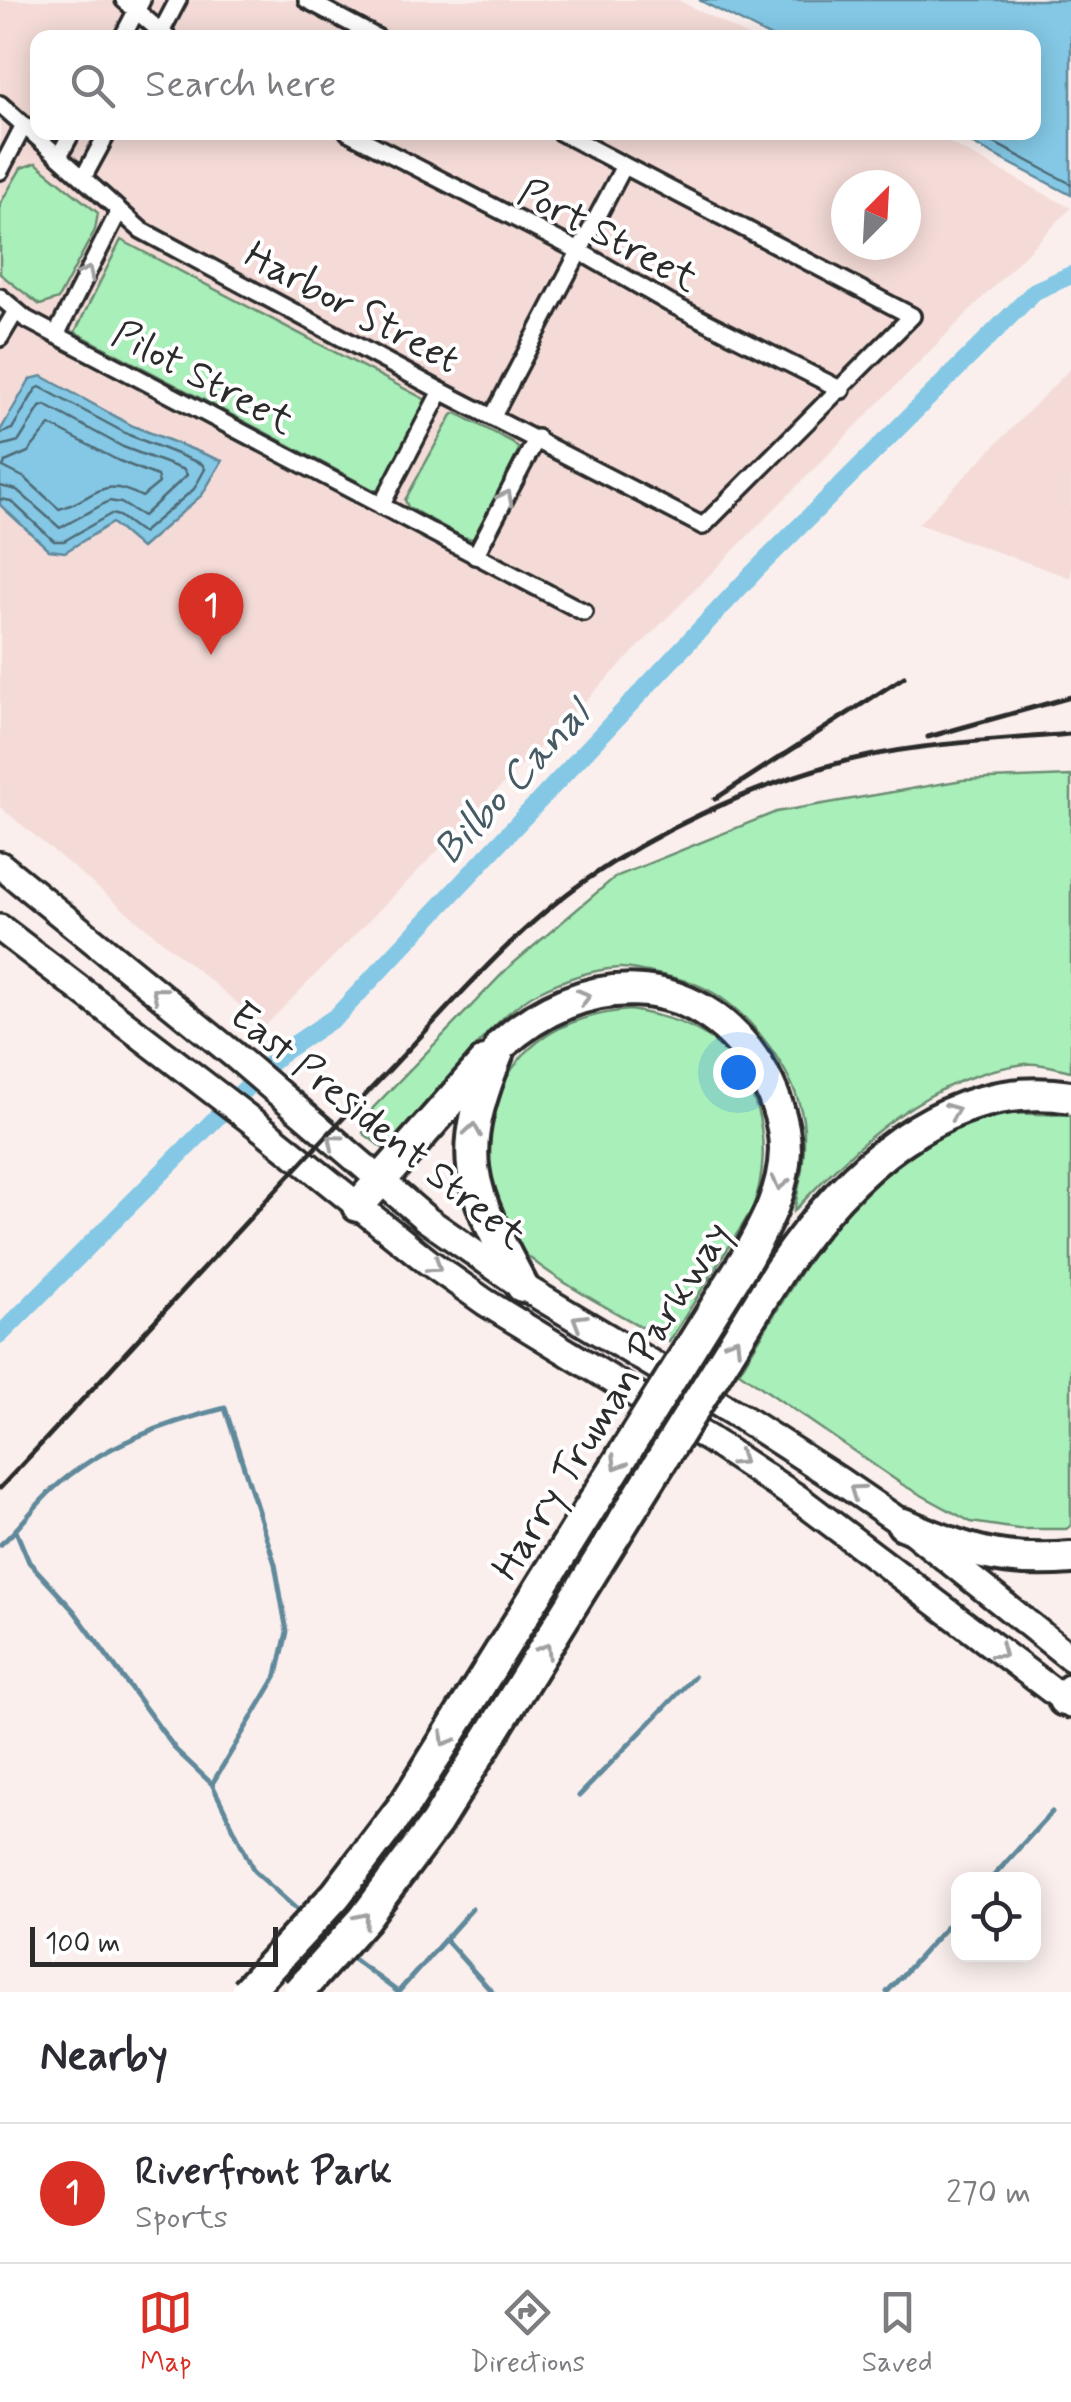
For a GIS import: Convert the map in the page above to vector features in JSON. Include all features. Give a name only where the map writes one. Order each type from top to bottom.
[{"type":"highway","name":"Harry Truman Parkway","points":[[246,1992],[336,1896],[406,1802],[747,1257],[777,1199],[784,1167],[784,1134],[772,1092],[750,1053],[730,1031],[704,1011],[653,992],[605,991],[544,1012],[501,1045],[358,1206]]},
{"type":"highway","points":[[501,1045],[473,1125],[472,1172],[489,1225],[522,1286]]},
{"type":"highway","name":"Harry Truman Parkway","points":[[298,1992],[364,1919],[436,1823],[779,1271],[821,1214],[887,1150],[938,1117],[995,1098],[1028,1094],[1071,1097]]},
{"type":"highway","points":[[904,1524],[990,1557],[1071,1558]]},
{"type":"main road","name":"East President Street","points":[[0,865],[234,1055],[426,1219],[522,1286],[741,1417],[904,1524],[1071,1658]]},
{"type":"main road","name":"East President Street","points":[[0,928],[486,1302],[799,1499],[1069,1698]]},
{"type":"street","points":[[165,30],[178,0]]},
{"type":"street","points":[[307,0],[363,30]]},
{"type":"street","points":[[125,30],[134,4],[157,30]]},
{"type":"street","name":"Harbor Street","points":[[0,104],[30,131]]},
{"type":"street","points":[[0,172],[24,126]]},
{"type":"street","name":"Harbor Street","points":[[40,140],[141,230],[703,526],[842,390]]},
{"type":"street","points":[[59,156],[68,140]]},
{"type":"street","points":[[83,178],[104,140]]},
{"type":"street","name":"Port Street","points":[[364,140],[842,390]]},
{"type":"street","points":[[575,140],[912,316],[842,390]]},
{"type":"street","points":[[493,416],[624,166]]},
{"type":"street","points":[[56,335],[119,210]]},
{"type":"street","name":"Pilot Street","points":[[0,297],[56,335],[584,612]]},
{"type":"street","points":[[0,338],[16,311]]},
{"type":"street","points":[[381,506],[441,391]]},
{"type":"street","points":[[475,556],[537,438]]},
{"type":"shaded area","points":[[0,0],[678,0],[736,30],[30,30],[30,140],[944,140],[1071,208],[265,1026],[0,807]]},
{"type":"shaded area","points":[[1071,368],[1071,578],[918,524]]},
{"type":"green space","points":[[36,163],[98,213],[95,230],[58,299],[40,305],[0,274],[0,204],[21,168]]},
{"type":"green space","points":[[121,240],[428,401],[387,482],[376,491],[75,332]]},
{"type":"green space","points":[[456,413],[519,449],[480,533],[473,539],[408,507],[405,500]]},
{"type":"green space","points":[[1071,776],[1071,1071],[1025,1064],[957,1082],[897,1116],[843,1161],[794,1211],[801,1177],[803,1120],[791,1082],[780,1063],[754,1027],[722,999],[692,983],[633,969],[608,969],[577,976],[519,1004],[479,1042],[389,1153],[363,1133],[373,1108],[508,968],[615,877],[776,812],[963,780]]},
{"type":"green space","points":[[630,1010],[691,1027],[714,1042],[733,1060],[747,1082],[762,1132],[763,1159],[752,1210],[669,1342],[586,1296],[526,1254],[501,1220],[489,1174],[492,1118],[500,1091],[529,1049],[573,1022]]},
{"type":"green space","points":[[1005,1113],[1071,1115],[1071,1526],[1066,1529],[1018,1529],[971,1522],[903,1485],[739,1372],[803,1268],[846,1211],[890,1170],[944,1132]]},
{"type":"water","points":[[699,0],[1071,0],[1071,195],[965,140],[1041,140],[1041,30],[757,30]]},
{"type":"water","points":[[42,376],[133,426],[222,461],[202,495],[141,548],[112,523],[65,552],[49,550],[0,505],[0,431],[30,379]]},
{"type":"waterway","name":"Bilbo Canal","points":[[0,1335],[280,1054],[337,1016],[755,571],[1035,291],[1071,275]]},
{"type":"waterway","points":[[0,1545],[53,1489],[91,1460],[157,1429],[225,1408],[275,1564],[287,1632],[277,1675],[212,1784],[176,1750],[74,1611],[29,1562],[16,1531]]},
{"type":"waterway","points":[[579,1796],[694,1677]]},
{"type":"waterway","points":[[212,1784],[254,1871],[303,1915]]},
{"type":"waterway","points":[[997,1872],[1052,1812]]},
{"type":"waterway","points":[[399,1991],[472,1909]]},
{"type":"waterway","points":[[887,1992],[951,1922]]},
{"type":"waterway","points":[[445,1939],[492,1992]]},
{"type":"waterway","points":[[348,1955],[398,1992]]},
{"type":"railway","points":[[715,799],[904,677]]},
{"type":"railway","points":[[928,737],[1071,697]]},
{"type":"railway","points":[[0,1488],[484,969],[533,922],[586,880],[701,814],[824,767],[916,748],[1071,734]]},
{"type":"place","name":"Riverfront Park","points":[[211,655]]}]
